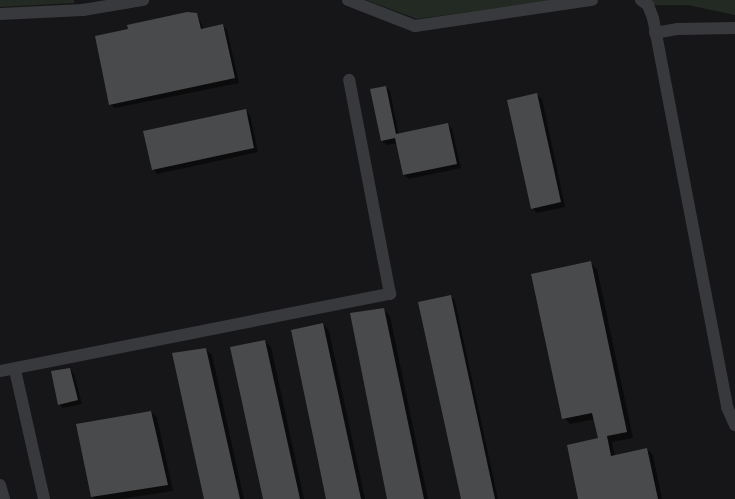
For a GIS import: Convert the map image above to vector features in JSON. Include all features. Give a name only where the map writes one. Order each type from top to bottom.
[{"type":"street","points":[[0,14],[143,0]]},
{"type":"street","points":[[348,0],[415,26],[592,0]]},
{"type":"street","points":[[641,0],[648,5],[655,33],[727,407],[735,425]]},
{"type":"street","points":[[655,33],[677,29],[735,28]]},
{"type":"street","points":[[0,371],[16,370],[390,294],[349,80]]},
{"type":"street","points":[[16,370],[44,499]]},
{"type":"street","points":[[0,485],[4,499]]},
{"type":"shaded area","points":[[0,0],[74,0],[74,3],[0,7]]},
{"type":"shaded area","points":[[366,0],[556,0],[417,19]]},
{"type":"shaded area","points":[[651,0],[735,0],[735,15],[688,5],[655,5]]},
{"type":"building","points":[[187,12],[197,13],[201,29],[223,24],[235,78],[109,105],[95,36],[128,29],[127,25]]},
{"type":"building","points":[[386,86],[396,134],[448,123],[457,164],[403,175],[395,138],[381,141],[370,89]]},
{"type":"building","points":[[537,93],[561,202],[531,209],[507,100]]},
{"type":"building","points":[[246,109],[254,148],[152,170],[143,131]]},
{"type":"building","points":[[591,261],[627,432],[607,436],[611,456],[647,448],[658,499],[578,499],[567,445],[598,438],[592,413],[562,419],[531,274]]},
{"type":"building","points":[[451,295],[495,499],[461,499],[418,302]]},
{"type":"building","points":[[384,308],[424,499],[387,499],[350,313]]},
{"type":"building","points":[[323,323],[361,499],[326,499],[291,330]]},
{"type":"building","points":[[265,340],[300,499],[263,499],[230,347]]},
{"type":"building","points":[[206,348],[240,499],[204,499],[172,353]]},
{"type":"building","points":[[70,368],[78,400],[58,405],[51,371]]},
{"type":"building","points":[[151,411],[168,485],[91,497],[76,424]]}]
